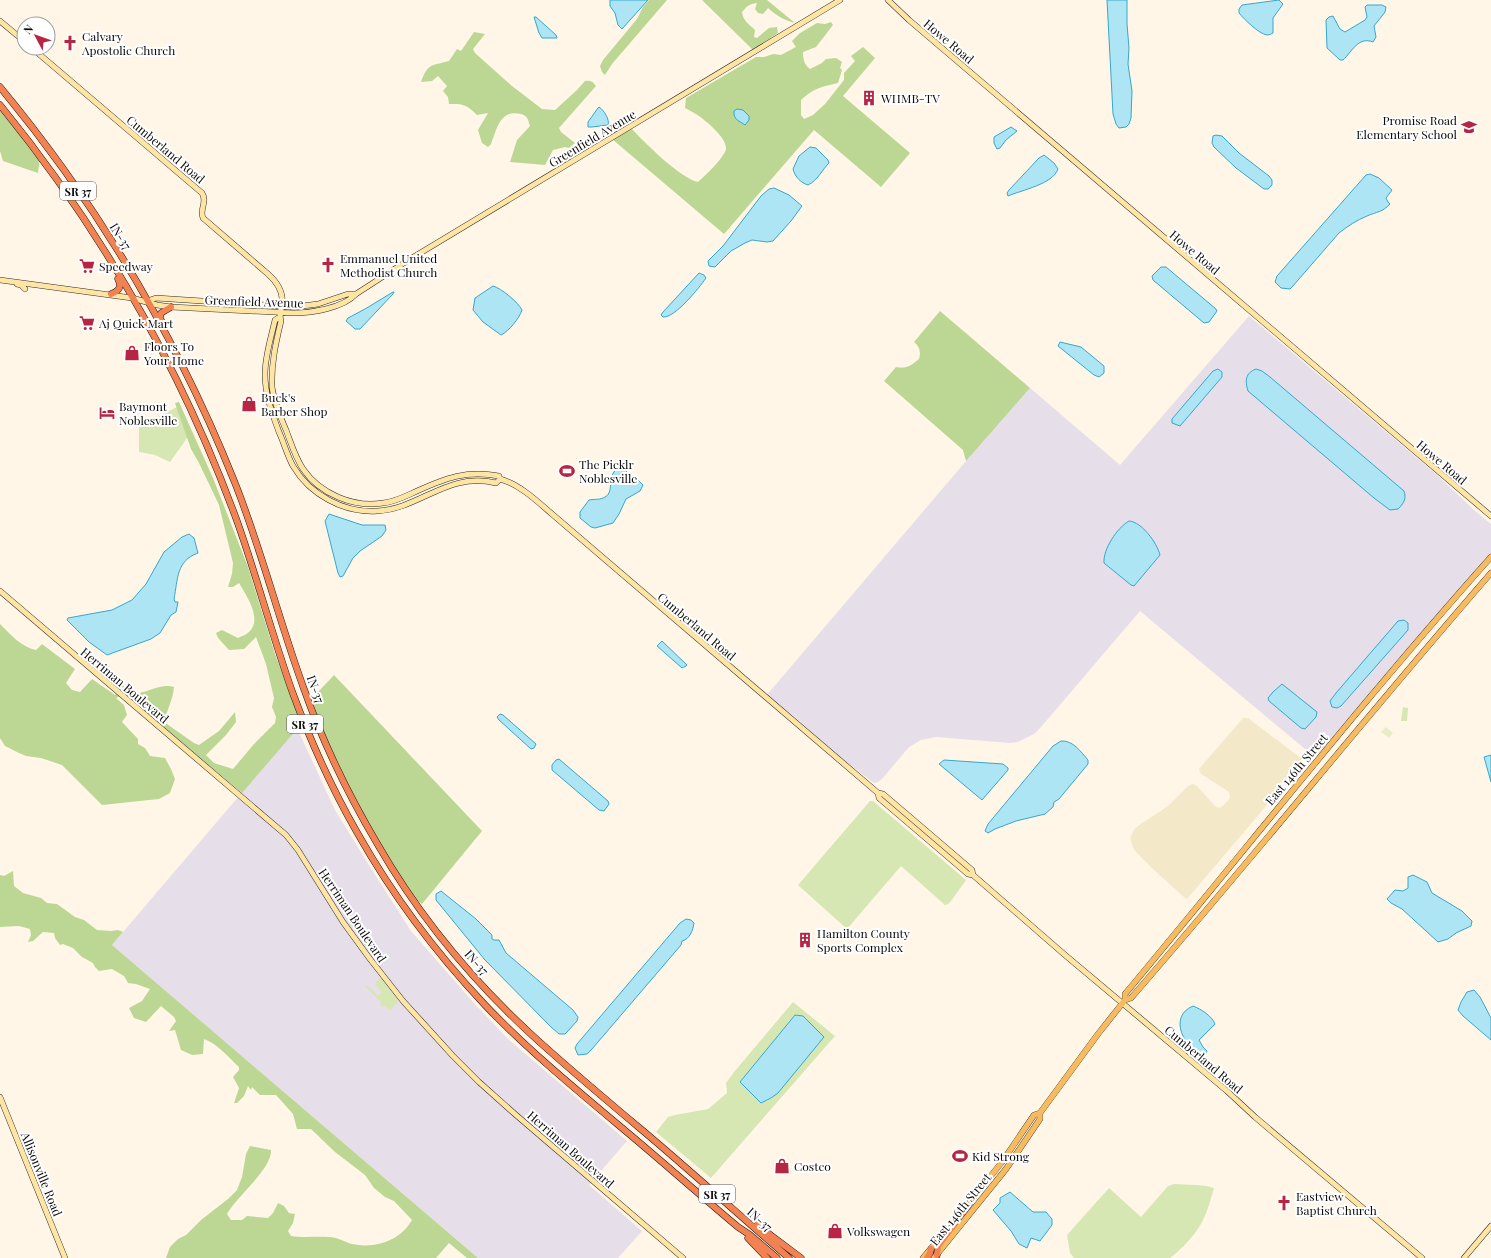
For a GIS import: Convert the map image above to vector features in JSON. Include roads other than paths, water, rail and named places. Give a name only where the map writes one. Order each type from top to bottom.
[{"type":"highway","name":"IN-37","points":[[0,87],[47,147],[86,202],[118,252],[147,301],[196,394],[221,449],[250,524],[299,676],[321,733],[357,808],[379,848],[399,878],[450,948],[504,1008],[565,1064],[727,1202],[737,1213],[789,1258]]},
{"type":"highway","name":"IN-37","points":[[0,105],[32,146],[85,221],[132,298],[177,382],[220,477],[253,567],[291,688],[315,749],[348,816],[382,874],[411,917],[448,964],[506,1026],[577,1091],[738,1227],[750,1235],[777,1258]]},
{"type":"highway","points":[[85,221],[85,226],[119,282],[120,288],[111,294]]},
{"type":"highway","points":[[171,307],[162,312],[160,318],[193,383],[196,394]]},
{"type":"highway","points":[[727,1202],[800,1258]]},
{"type":"highway","points":[[936,1256],[938,1246],[969,1204]]},
{"type":"highway","points":[[738,1227],[767,1258]]},
{"type":"highway","points":[[927,1258],[930,1250]]},
{"type":"main road","name":"East 146th Street","points":[[923,1258],[969,1204],[1002,1162],[1034,1115],[1040,1113],[1123,1002],[1125,994],[1216,882],[1378,688],[1491,557]]},
{"type":"main road","name":"East 146th Street","points":[[1123,1002],[1130,998],[1179,942],[1384,696],[1491,573]]},
{"type":"main road","name":"East 146th Street","points":[[936,1256],[1006,1169],[1040,1119],[1040,1113]]},
{"type":"street","name":"Greenfield Avenue","points":[[0,281],[111,294],[171,307],[280,315],[317,311],[343,303],[579,156],[794,29],[840,0]]},
{"type":"street","name":"Howe Road","points":[[888,0],[909,20],[1070,158],[1491,516]]},
{"type":"street","points":[[0,20],[16,34]]},
{"type":"street","name":"Cumberland Road","points":[[41,56],[202,193],[205,200],[202,213],[203,218],[272,277],[281,291],[282,298],[280,315],[281,320],[273,364],[272,386],[275,402],[297,459],[308,475],[323,489],[357,503],[375,504],[398,500],[457,475],[485,474],[499,476],[500,479],[507,481],[524,492],[549,511],[878,793],[883,794],[966,864],[972,870],[973,875],[1422,1258]]},
{"type":"street","points":[[0,281],[21,285],[25,289]]},
{"type":"street","name":"Greenfield Avenue","points":[[147,301],[156,298],[282,306],[312,306],[331,301],[348,294],[356,294]]},
{"type":"street","name":"Herriman Boulevard","points":[[0,591],[286,835],[298,850],[340,917],[370,960],[403,1002],[453,1056],[516,1115],[683,1258]]},
{"type":"street","name":"Allisonville Road","points":[[0,1097],[65,1258]]},
{"type":"street","points":[[1464,1258],[1491,1226]]},
{"type":"water","points":[[610,0],[648,0],[622,29],[618,25],[615,13],[610,6]]},
{"type":"water","points":[[1107,0],[1127,0],[1129,48],[1128,64],[1132,91],[1131,118],[1126,127],[1119,128],[1113,114]]},
{"type":"water","points":[[1279,0],[1283,4],[1273,18],[1273,33],[1270,35],[1264,34],[1256,29],[1239,13],[1239,9],[1242,5]]},
{"type":"water","points":[[1367,5],[1382,5],[1386,7],[1385,12],[1374,26],[1376,37],[1373,42],[1363,41],[1359,43],[1343,60],[1340,60],[1327,48],[1326,20],[1333,16],[1340,29],[1345,32],[1365,20],[1367,17],[1365,7]]},
{"type":"water","points":[[534,17],[536,17],[556,35],[557,38],[542,38]]},
{"type":"water","points":[[599,107],[606,115],[608,125],[588,127],[588,122]]},
{"type":"water","points":[[737,109],[743,110],[749,116],[749,120],[745,125],[737,120],[734,114],[734,111]]},
{"type":"water","points":[[1011,127],[1017,131],[1006,140],[1000,148],[997,149],[994,143],[994,137]]},
{"type":"water","points":[[1213,136],[1222,136],[1239,153],[1269,176],[1272,180],[1272,185],[1268,189],[1264,189],[1236,168],[1214,147],[1212,143]]},
{"type":"water","points":[[810,147],[816,148],[828,160],[829,163],[817,178],[808,185],[803,183],[795,175],[793,169],[799,156]]},
{"type":"water","points":[[1044,155],[1054,163],[1058,169],[1055,174],[1044,183],[1008,196],[1007,193],[1009,190],[1039,158]]},
{"type":"water","points":[[1370,174],[1379,178],[1392,190],[1386,198],[1390,204],[1382,210],[1356,221],[1339,233],[1290,289],[1281,288],[1275,282],[1277,276],[1366,175]]},
{"type":"water","points":[[774,188],[789,195],[802,206],[791,221],[773,241],[767,242],[752,240],[731,251],[715,267],[709,266],[708,261],[723,246],[761,196],[769,189]]},
{"type":"water","points":[[1161,267],[1166,267],[1216,309],[1217,311],[1209,322],[1204,323],[1153,280],[1152,276]]},
{"type":"water","points":[[699,273],[704,275],[706,278],[698,288],[674,313],[663,317],[661,315],[663,312]]},
{"type":"water","points":[[493,286],[509,296],[522,310],[519,317],[507,331],[501,335],[483,322],[473,310],[475,298]]},
{"type":"water","points":[[393,292],[393,294],[360,329],[355,329],[346,321],[348,318]]},
{"type":"water","points":[[1060,342],[1081,347],[1104,366],[1104,373],[1099,377],[1094,375],[1058,346]]},
{"type":"water","points":[[1218,369],[1222,372],[1222,377],[1180,426],[1172,423],[1172,419],[1213,371]]},
{"type":"water","points":[[1256,369],[1262,371],[1270,377],[1404,491],[1404,501],[1398,509],[1390,510],[1374,498],[1248,391],[1246,384],[1248,375]]},
{"type":"water","points":[[622,466],[631,477],[636,478],[643,485],[640,491],[626,499],[613,523],[595,528],[591,527],[580,518],[580,512],[589,500],[602,499],[608,494],[610,491],[613,473]]},
{"type":"water","points":[[329,514],[362,525],[385,525],[386,530],[382,536],[360,551],[353,558],[343,576],[340,577],[325,521]]},
{"type":"water","points":[[1129,521],[1134,522],[1144,529],[1156,545],[1160,555],[1134,586],[1104,563],[1104,557],[1108,545],[1124,524]]},
{"type":"water","points":[[189,534],[194,538],[198,553],[191,556],[186,561],[179,572],[174,599],[175,602],[178,602],[176,612],[171,615],[160,633],[151,639],[107,655],[89,642],[67,620],[68,618],[112,610],[132,600],[146,584],[164,552],[182,537]]},
{"type":"water","points":[[1404,620],[1408,623],[1408,630],[1341,706],[1337,708],[1332,707],[1330,701],[1336,693],[1398,621]]},
{"type":"water","points":[[662,641],[687,665],[686,666],[682,668],[657,646]]},
{"type":"water","points":[[1282,684],[1317,712],[1316,717],[1305,729],[1301,728],[1269,701],[1268,698]]},
{"type":"water","points":[[500,714],[536,744],[534,748],[531,749],[499,720],[497,717]]},
{"type":"water","points":[[1061,741],[1073,744],[1088,760],[1088,764],[1059,799],[1054,802],[1053,807],[1045,814],[1016,821],[988,833],[985,831],[988,824],[1053,746]]},
{"type":"water","points":[[1491,755],[1491,782],[1484,757]]},
{"type":"water","points":[[559,759],[608,801],[609,804],[604,811],[599,810],[552,770],[552,765]]},
{"type":"water","points":[[944,760],[1003,764],[1008,768],[1008,770],[982,800],[939,764]]},
{"type":"water","points":[[1413,875],[1427,882],[1432,893],[1462,911],[1472,921],[1471,926],[1456,933],[1448,939],[1438,942],[1402,909],[1391,903],[1387,899],[1395,890],[1403,891],[1408,888],[1408,877]]},
{"type":"water","points":[[441,891],[476,919],[492,935],[492,939],[499,940],[506,953],[573,1010],[578,1017],[577,1021],[565,1034],[559,1034],[551,1027],[485,960],[436,900],[436,894]]},
{"type":"water","points":[[686,919],[691,920],[694,923],[689,936],[682,941],[681,945],[592,1049],[587,1054],[578,1055],[575,1048],[577,1044],[680,923]]},
{"type":"water","points":[[1474,990],[1480,997],[1491,1018],[1491,1040],[1458,1010],[1467,992]]},
{"type":"water","points":[[1193,1006],[1206,1013],[1215,1024],[1199,1040],[1207,1051],[1204,1057],[1197,1053],[1185,1040],[1180,1025],[1181,1017],[1185,1011]]},
{"type":"water","points":[[795,1015],[803,1016],[824,1037],[778,1093],[761,1103],[740,1082]]},
{"type":"water","points":[[1010,1192],[1033,1212],[1046,1212],[1052,1219],[1052,1225],[1040,1241],[1031,1238],[1027,1248],[1019,1244],[1011,1231],[993,1210],[1000,1203],[1000,1198]]},
{"type":"place","name":"Calvary Apostolic Church","points":[[70,43]]},
{"type":"place","name":"WHMB-TV","points":[[869,98]]},
{"type":"place","name":"Promise Road Elementary School","points":[[1469,127]]},
{"type":"place","name":"Emmanuel United Methodist Church","points":[[328,265]]},
{"type":"place","name":"Speedway","points":[[87,266]]},
{"type":"place","name":"Aj Quick Mart","points":[[87,323]]},
{"type":"place","name":"Floors To Your Home","points":[[132,353]]},
{"type":"place","name":"Buck's Barber Shop","points":[[249,404]]},
{"type":"place","name":"Baymont Noblesville","points":[[107,413]]},
{"type":"place","name":"The Picklr Noblesville","points":[[567,471]]},
{"type":"place","name":"Hamilton County Sports Complex","points":[[805,940]]},
{"type":"place","name":"Kid Strong","points":[[960,1156]]},
{"type":"place","name":"Costco","points":[[782,1166]]},
{"type":"place","name":"Eastview Baptist Church","points":[[1284,1203]]},
{"type":"place","name":"Volkswagen","points":[[835,1231]]}]
